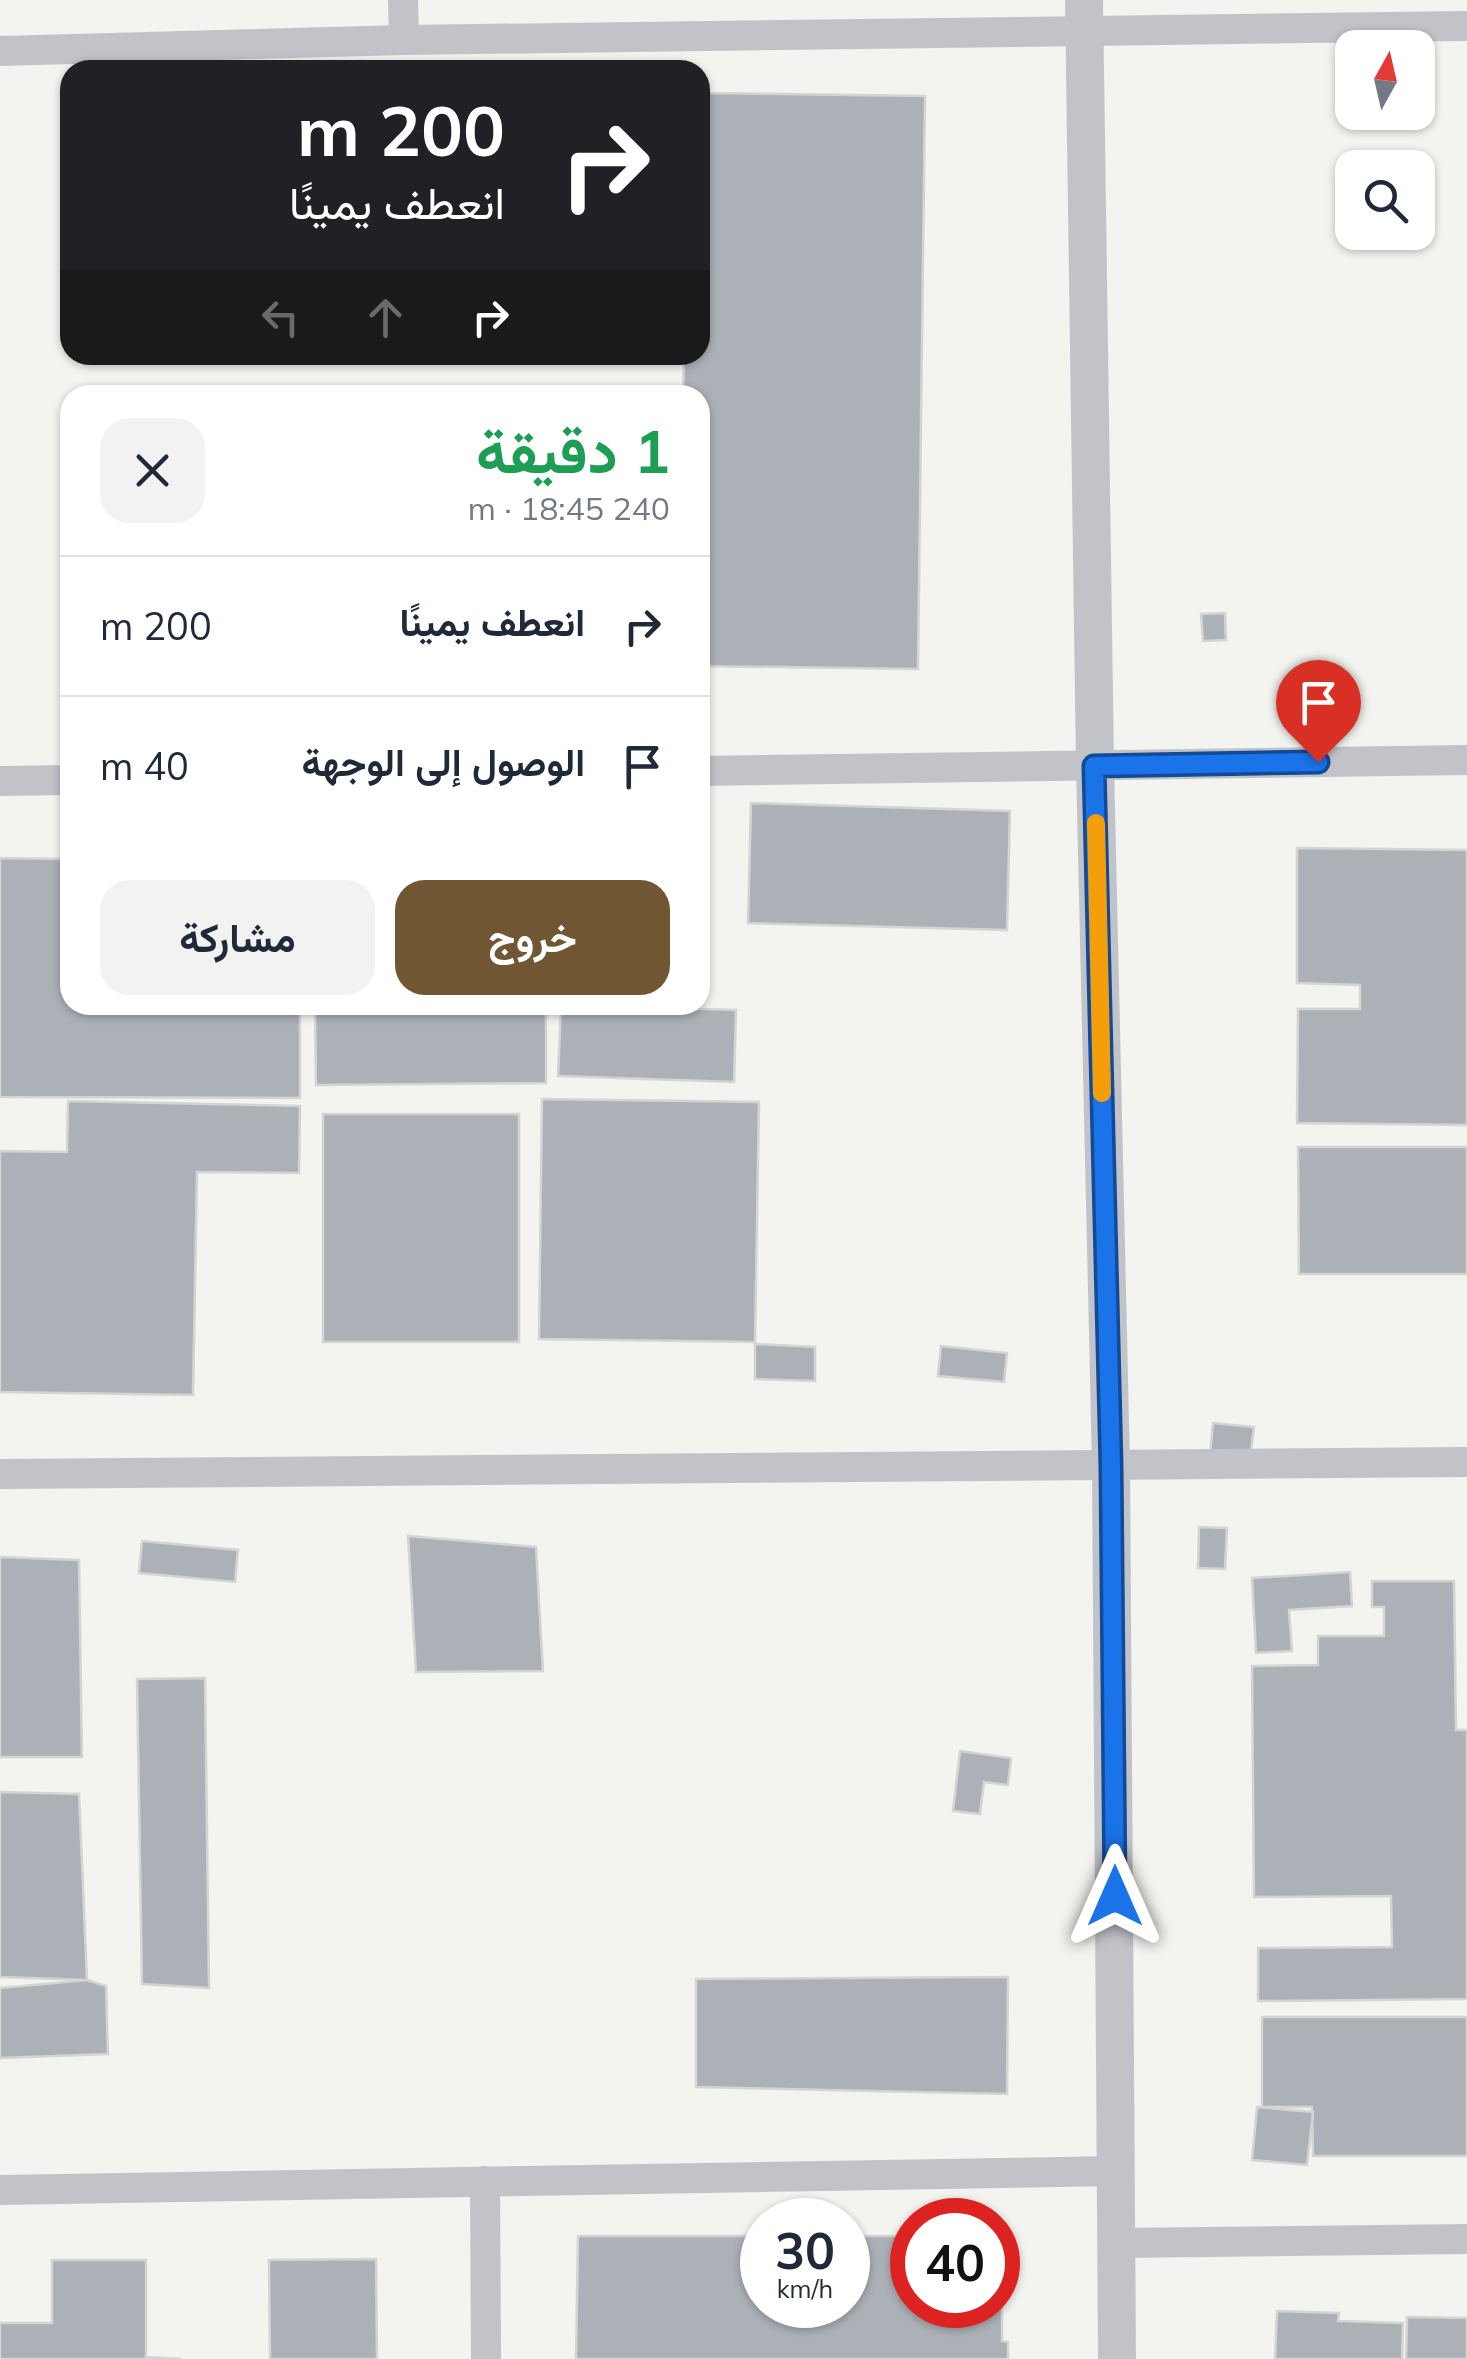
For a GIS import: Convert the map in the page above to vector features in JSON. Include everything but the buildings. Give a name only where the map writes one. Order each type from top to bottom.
[{"type":"street","points":[[403,0],[404,40]]},
{"type":"street","points":[[1084,16],[1094,766],[1111,1466],[1117,2359]]},
{"type":"street","points":[[0,50],[1084,16],[1467,26]]},
{"type":"street","points":[[710,772],[1467,760]]},
{"type":"street","points":[[0,781],[60,780]]},
{"type":"street","points":[[0,1474],[1467,1462]]},
{"type":"street","points":[[0,2190],[1117,2171]]},
{"type":"street","points":[[485,2181],[486,2359]]},
{"type":"street","points":[[1116,2243],[1467,2239]]},
{"type":"slow traffic","points":[[1096,823],[1102,1093]]},
{"type":"route","points":[[1115,1896],[1111,1466],[1094,766],[1318,762]]}]
